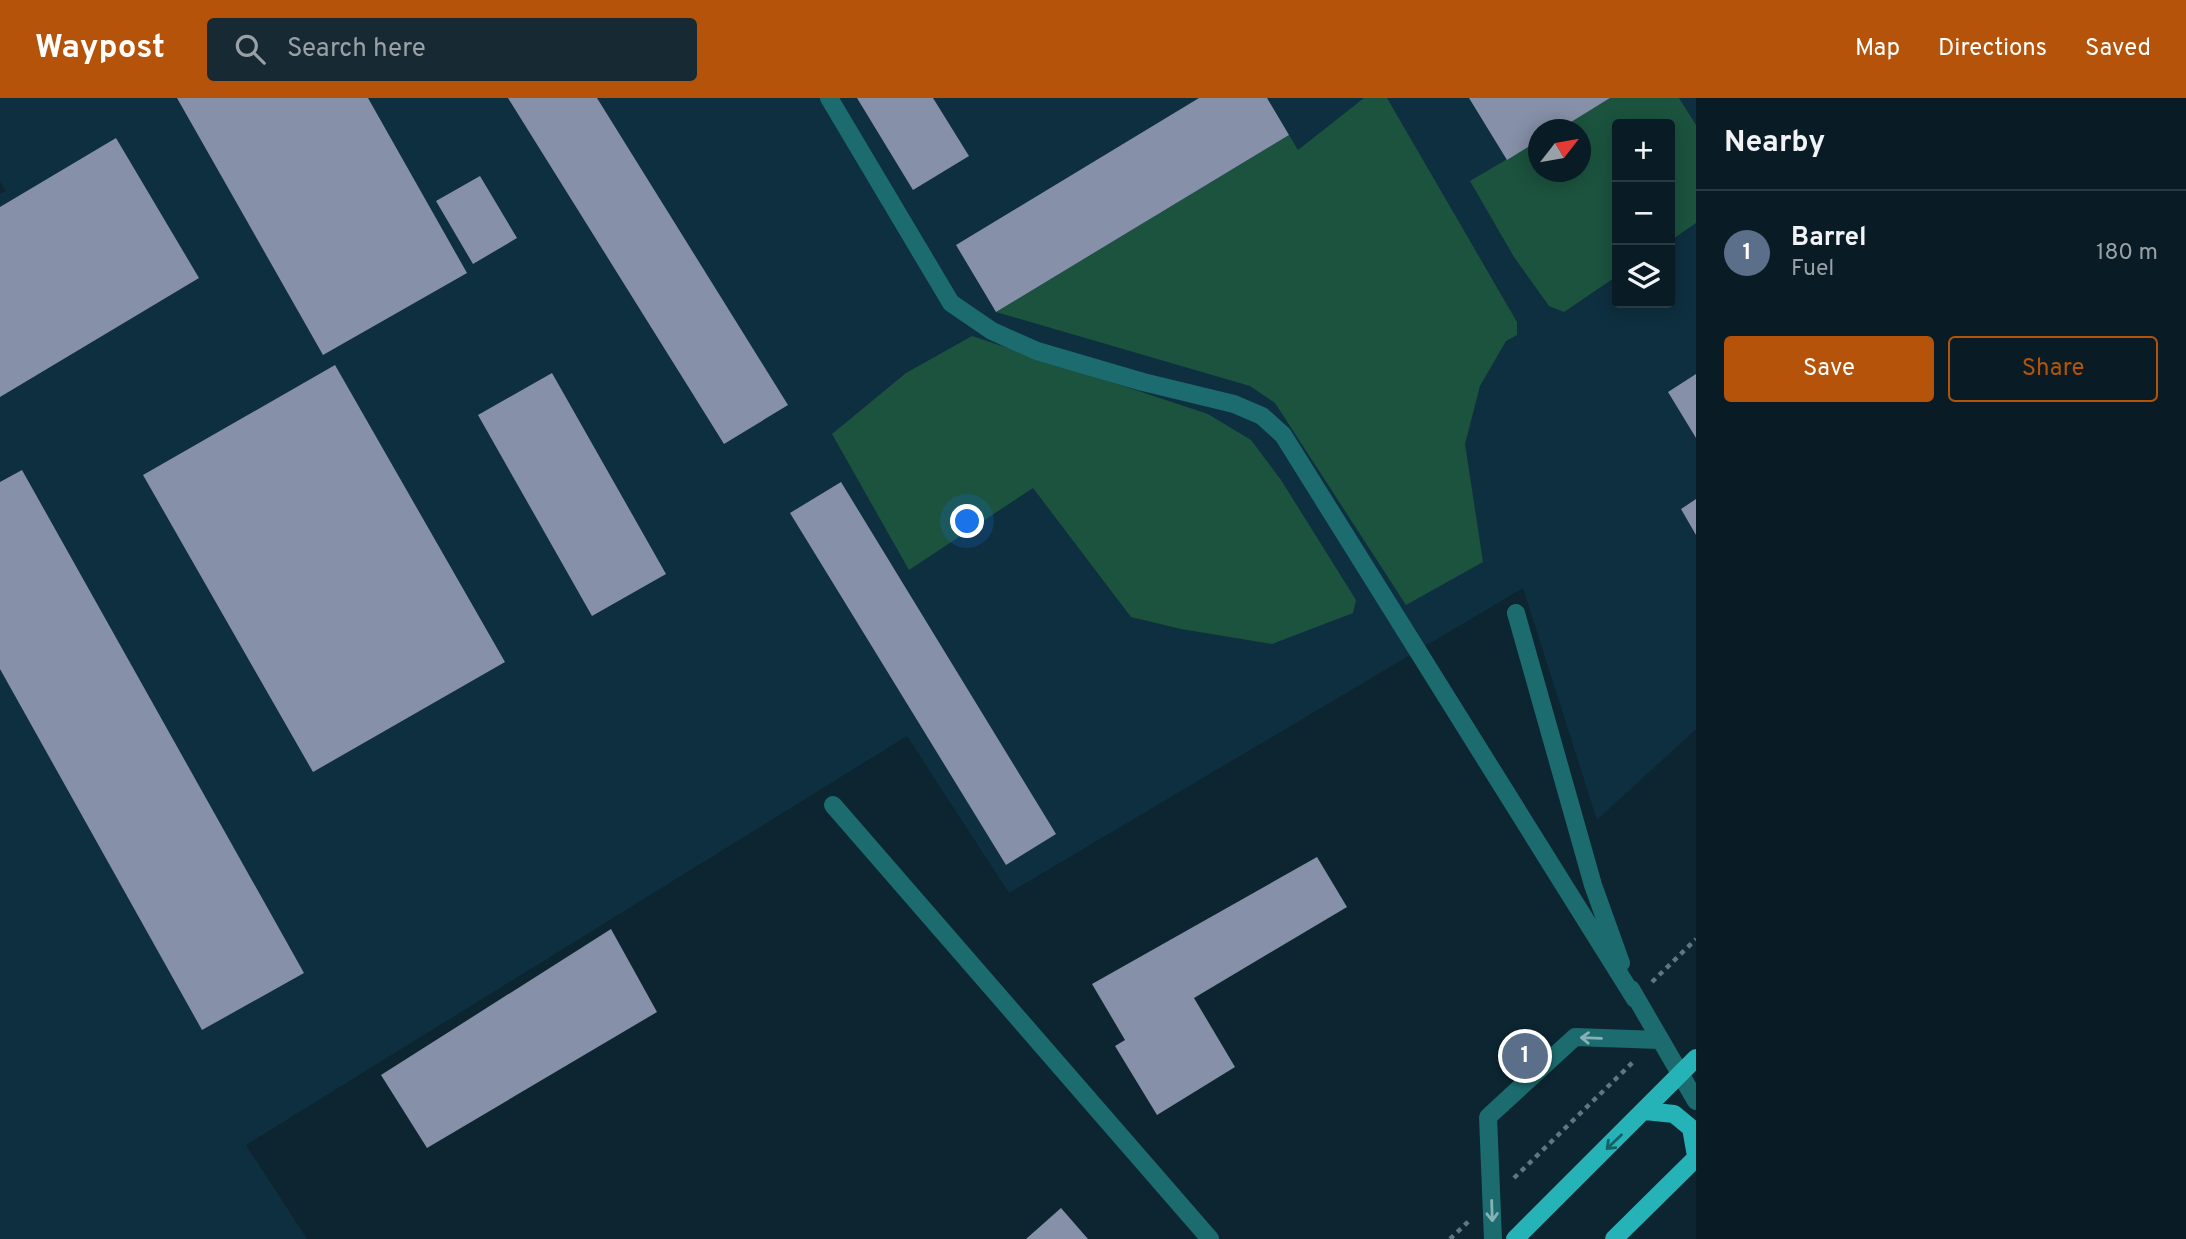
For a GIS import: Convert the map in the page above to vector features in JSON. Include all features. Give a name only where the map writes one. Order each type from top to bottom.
[{"type":"main road","points":[[1515,1239],[1696,1058]]},
{"type":"main road","points":[[1614,1239],[1696,1157],[1691,1128],[1674,1114],[1645,1111]]},
{"type":"lane","points":[[829,98],[951,303],[992,331],[1037,351],[1143,382],[1234,404],[1262,416],[1283,435],[1696,1101]]},
{"type":"lane","points":[[1516,613],[1593,885],[1634,999]]},
{"type":"lane","points":[[833,805],[1210,1239]]},
{"type":"lane","points":[[1493,1239],[1488,1117],[1575,1037],[1659,1040]]},
{"type":"path","points":[[1634,999],[1696,939]]},
{"type":"path","points":[[1450,1239],[1638,1058],[1637,1040]]},
{"type":"shaded area","points":[[0,98],[1696,98],[1696,729],[1597,820],[1523,588],[1009,893],[907,736],[246,1145],[307,1239],[0,1239],[0,194],[6,191],[0,181]]},
{"type":"green space","points":[[1364,98],[1387,98],[1517,322],[1517,335],[1506,341],[1480,386],[1465,444],[1483,562],[1406,605],[1275,403],[1250,386],[996,312],[1289,135],[1298,150]]},
{"type":"green space","points":[[1610,98],[1679,98],[1696,125],[1696,223],[1675,238],[1675,119],[1612,119],[1612,279],[1564,312],[1549,306],[1514,257],[1470,181],[1528,147],[1528,182],[1591,182],[1591,119],[1575,119]]},
{"type":"green space","points":[[972,336],[1208,414],[1251,440],[1281,480],[1356,600],[1353,613],[1272,644],[1181,629],[1131,617],[1033,488],[909,570],[832,434],[906,373]]},
{"type":"building","points":[[177,98],[368,98],[467,273],[323,355]]},
{"type":"building","points":[[508,98],[597,98],[788,405],[724,444]]},
{"type":"building","points":[[857,98],[933,98],[969,156],[913,190]]},
{"type":"building","points":[[1199,98],[1267,98],[1289,135],[996,312],[956,245]]},
{"type":"building","points":[[1469,98],[1610,98],[1576,119],[1528,119],[1528,147],[1507,160]]},
{"type":"building","points":[[116,138],[199,278],[0,397],[0,207]]},
{"type":"building","points":[[480,176],[517,238],[473,264],[436,201]]},
{"type":"building","points":[[335,365],[505,662],[313,772],[143,475]]},
{"type":"building","points":[[552,373],[666,574],[592,616],[478,415]]},
{"type":"building","points":[[1696,374],[1696,438],[1668,392]]},
{"type":"building","points":[[22,470],[304,973],[202,1030],[0,669],[0,482]]},
{"type":"building","points":[[841,482],[1056,834],[1006,865],[790,513]]},
{"type":"building","points":[[1696,499],[1696,535],[1681,509]]},
{"type":"building","points":[[1317,857],[1347,907],[1194,998],[1235,1067],[1157,1115],[1115,1046],[1125,1040],[1092,984]]},
{"type":"building","points":[[611,929],[657,1012],[427,1148],[381,1075]]},
{"type":"building","points":[[1531,1036],[1545,1055],[1518,1075],[1504,1057]]},
{"type":"building","points":[[1061,1208],[1088,1239],[1026,1239]]},
{"type":"place","name":"Barrel","points":[[1525,1056]]}]
